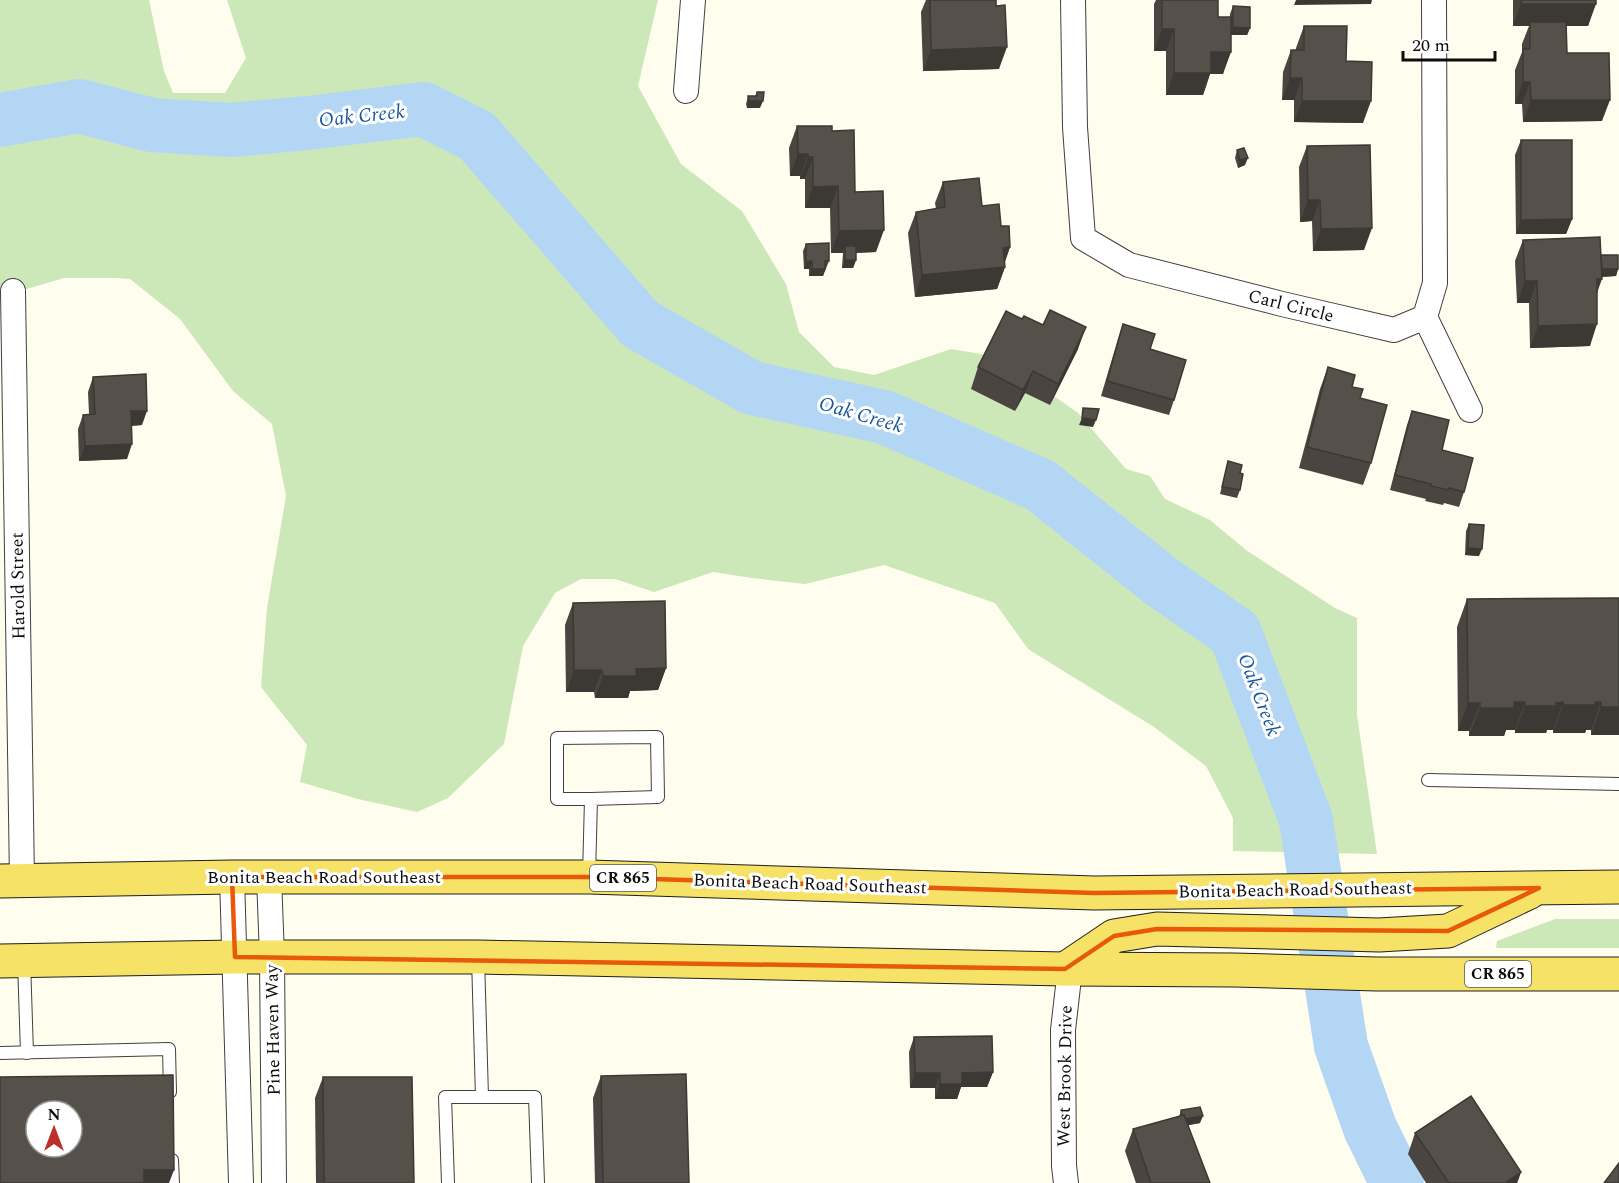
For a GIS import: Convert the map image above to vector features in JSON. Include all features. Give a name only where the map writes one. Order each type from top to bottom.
[{"type":"main road","name":"Bonita Beach Road Southeast","points":[[11,880],[232,877],[589,878],[1094,893],[1619,887]]},
{"type":"main road","points":[[1068,969],[1114,936],[1157,929],[1379,934],[1448,932],[1539,888]]},
{"type":"main road","name":"CR 865","points":[[12,961],[235,957],[478,957],[1377,974],[1619,974]]},
{"type":"street","points":[[686,91],[693,0]]},
{"type":"street","name":"Carl Circle","points":[[1073,0],[1075,127],[1083,238],[1129,265],[1394,330],[1425,317]]},
{"type":"street","points":[[1434,0],[1435,283],[1425,317],[1470,410]]},
{"type":"street","name":"Harold Street","points":[[11,880],[14,291]]},
{"type":"street","name":"Pine Haven Way","points":[[232,877],[241,1183]]},
{"type":"street","name":"Pine Haven Way","points":[[269,877],[274,1183]]},
{"type":"street","name":"West Brook Drive","points":[[1066,1183],[1062,1030],[1068,969]]},
{"type":"lane","points":[[657,736],[658,797],[591,799],[557,799],[557,738],[657,736]]},
{"type":"lane","points":[[1428,780],[1619,784]]},
{"type":"lane","points":[[589,878],[591,799]]},
{"type":"lane","points":[[478,957],[482,1097]]},
{"type":"lane","points":[[12,961],[27,1053]]},
{"type":"lane","points":[[0,1053],[169,1049],[171,1105]]},
{"type":"lane","points":[[447,1183],[445,1097],[536,1097],[538,1183]]},
{"type":"lane","points":[[172,1150],[173,1183]]},
{"type":"highlighted area","points":[[232,877],[589,877],[1094,893],[1539,888],[1448,931],[1157,929],[1114,936],[1065,969],[235,957]]},
{"type":"green space","points":[[0,0],[149,0],[164,71],[173,93],[225,93],[246,58],[227,0],[658,0],[638,86],[681,164],[742,211],[786,284],[799,332],[834,367],[874,375],[951,349],[999,357],[1078,413],[1126,469],[1150,476],[1165,499],[1210,520],[1246,550],[1335,608],[1357,618],[1357,715],[1377,854],[1233,851],[1233,818],[1206,766],[1154,727],[1028,649],[995,603],[884,565],[805,584],[713,572],[654,592],[615,579],[581,579],[555,593],[523,646],[504,744],[448,798],[417,812],[358,799],[300,782],[307,745],[261,687],[267,608],[286,496],[272,424],[233,391],[180,319],[130,279],[64,278],[13,293],[0,300]]},
{"type":"green space","points":[[1555,919],[1619,919],[1619,948],[1496,948],[1497,941]]},
{"type":"building","points":[[930,0],[996,0],[996,6],[1005,5],[1007,47],[931,50]]},
{"type":"building","points":[[1162,0],[1218,0],[1218,17],[1231,17],[1231,52],[1211,52],[1211,73],[1174,73],[1174,29],[1162,29]]},
{"type":"building","points":[[1521,0],[1596,0],[1596,4],[1521,4]]},
{"type":"building","points":[[1233,6],[1250,7],[1250,28],[1233,27]]},
{"type":"building","points":[[1530,22],[1566,22],[1567,53],[1609,53],[1610,100],[1531,100],[1530,82],[1523,82],[1523,49],[1530,49]]},
{"type":"building","points":[[1304,26],[1347,26],[1346,61],[1372,62],[1371,101],[1302,101],[1302,78],[1290,78],[1291,50],[1304,50]]},
{"type":"building","points":[[757,92],[764,92],[763,101],[749,101],[748,96],[757,96]]},
{"type":"building","points":[[797,126],[832,126],[832,131],[854,130],[855,192],[883,191],[884,230],[839,231],[838,186],[813,187],[813,157],[808,157],[808,154],[798,154]]},
{"type":"building","points":[[1521,140],[1572,140],[1572,219],[1521,220]]},
{"type":"building","points":[[1370,145],[1372,228],[1321,229],[1320,200],[1308,200],[1307,146]]},
{"type":"building","points":[[1244,148],[1248,158],[1240,160],[1237,150]]},
{"type":"building","points":[[979,178],[982,206],[999,204],[1001,226],[1009,226],[1010,247],[1003,248],[1005,267],[922,275],[916,212],[945,207],[943,182]]},
{"type":"building","points":[[1600,237],[1602,279],[1597,279],[1597,324],[1538,326],[1537,281],[1525,281],[1523,240]]},
{"type":"building","points":[[829,243],[829,261],[825,261],[825,269],[812,269],[812,261],[806,262],[806,244]]},
{"type":"building","points":[[845,246],[856,246],[856,260],[845,260]]},
{"type":"building","points":[[1601,255],[1618,255],[1618,269],[1602,269]]},
{"type":"building","points":[[1050,310],[1086,327],[1058,384],[1033,371],[1023,390],[978,367],[1006,311],[1022,319],[1024,316],[1043,325]]},
{"type":"building","points":[[1123,324],[1155,334],[1150,349],[1186,360],[1174,400],[1107,381]]},
{"type":"building","points":[[1328,367],[1355,375],[1352,387],[1363,389],[1360,398],[1387,405],[1371,463],[1307,447]]},
{"type":"building","points":[[146,374],[147,411],[131,411],[132,444],[85,446],[83,415],[95,414],[93,377]]},
{"type":"building","points":[[1083,408],[1099,409],[1096,420],[1082,418]]},
{"type":"building","points":[[1412,411],[1449,420],[1442,450],[1473,458],[1464,492],[1431,486],[1431,484],[1395,475]]},
{"type":"building","points":[[1228,461],[1242,465],[1240,490],[1222,487]]},
{"type":"building","points":[[1469,524],[1484,525],[1482,549],[1468,548]]},
{"type":"building","points":[[1619,598],[1619,707],[1601,707],[1601,702],[1595,702],[1595,705],[1563,705],[1563,702],[1556,703],[1556,706],[1525,706],[1525,702],[1514,702],[1514,708],[1480,708],[1480,703],[1468,703],[1467,599]]},
{"type":"building","points":[[665,601],[666,668],[636,669],[636,676],[603,676],[602,670],[574,670],[573,603]]},
{"type":"building","points":[[992,1036],[993,1072],[962,1073],[962,1084],[940,1084],[940,1073],[915,1073],[914,1037]]},
{"type":"building","points":[[686,1074],[689,1183],[603,1183],[601,1076]]},
{"type":"building","points":[[173,1075],[174,1170],[144,1170],[144,1183],[0,1183],[0,1077]]},
{"type":"building","points":[[323,1077],[412,1077],[414,1183],[324,1183]]},
{"type":"building","points":[[1471,1096],[1521,1172],[1505,1183],[1449,1183],[1415,1133]]},
{"type":"building","points":[[1200,1107],[1203,1116],[1185,1119],[1184,1115],[1182,1116],[1181,1110]]},
{"type":"building","points":[[1184,1115],[1210,1183],[1151,1183],[1133,1129]]},
{"type":"building","points":[[1619,1163],[1619,1183],[1604,1183]]},
{"type":"waterway","name":"Oak Creek","points":[[0,120],[79,106],[152,125],[230,130],[423,109],[477,136],[640,324],[752,388],[884,417],[1040,485],[1162,582],[1235,633],[1306,820],[1341,1046],[1370,1128],[1397,1183]]}]
